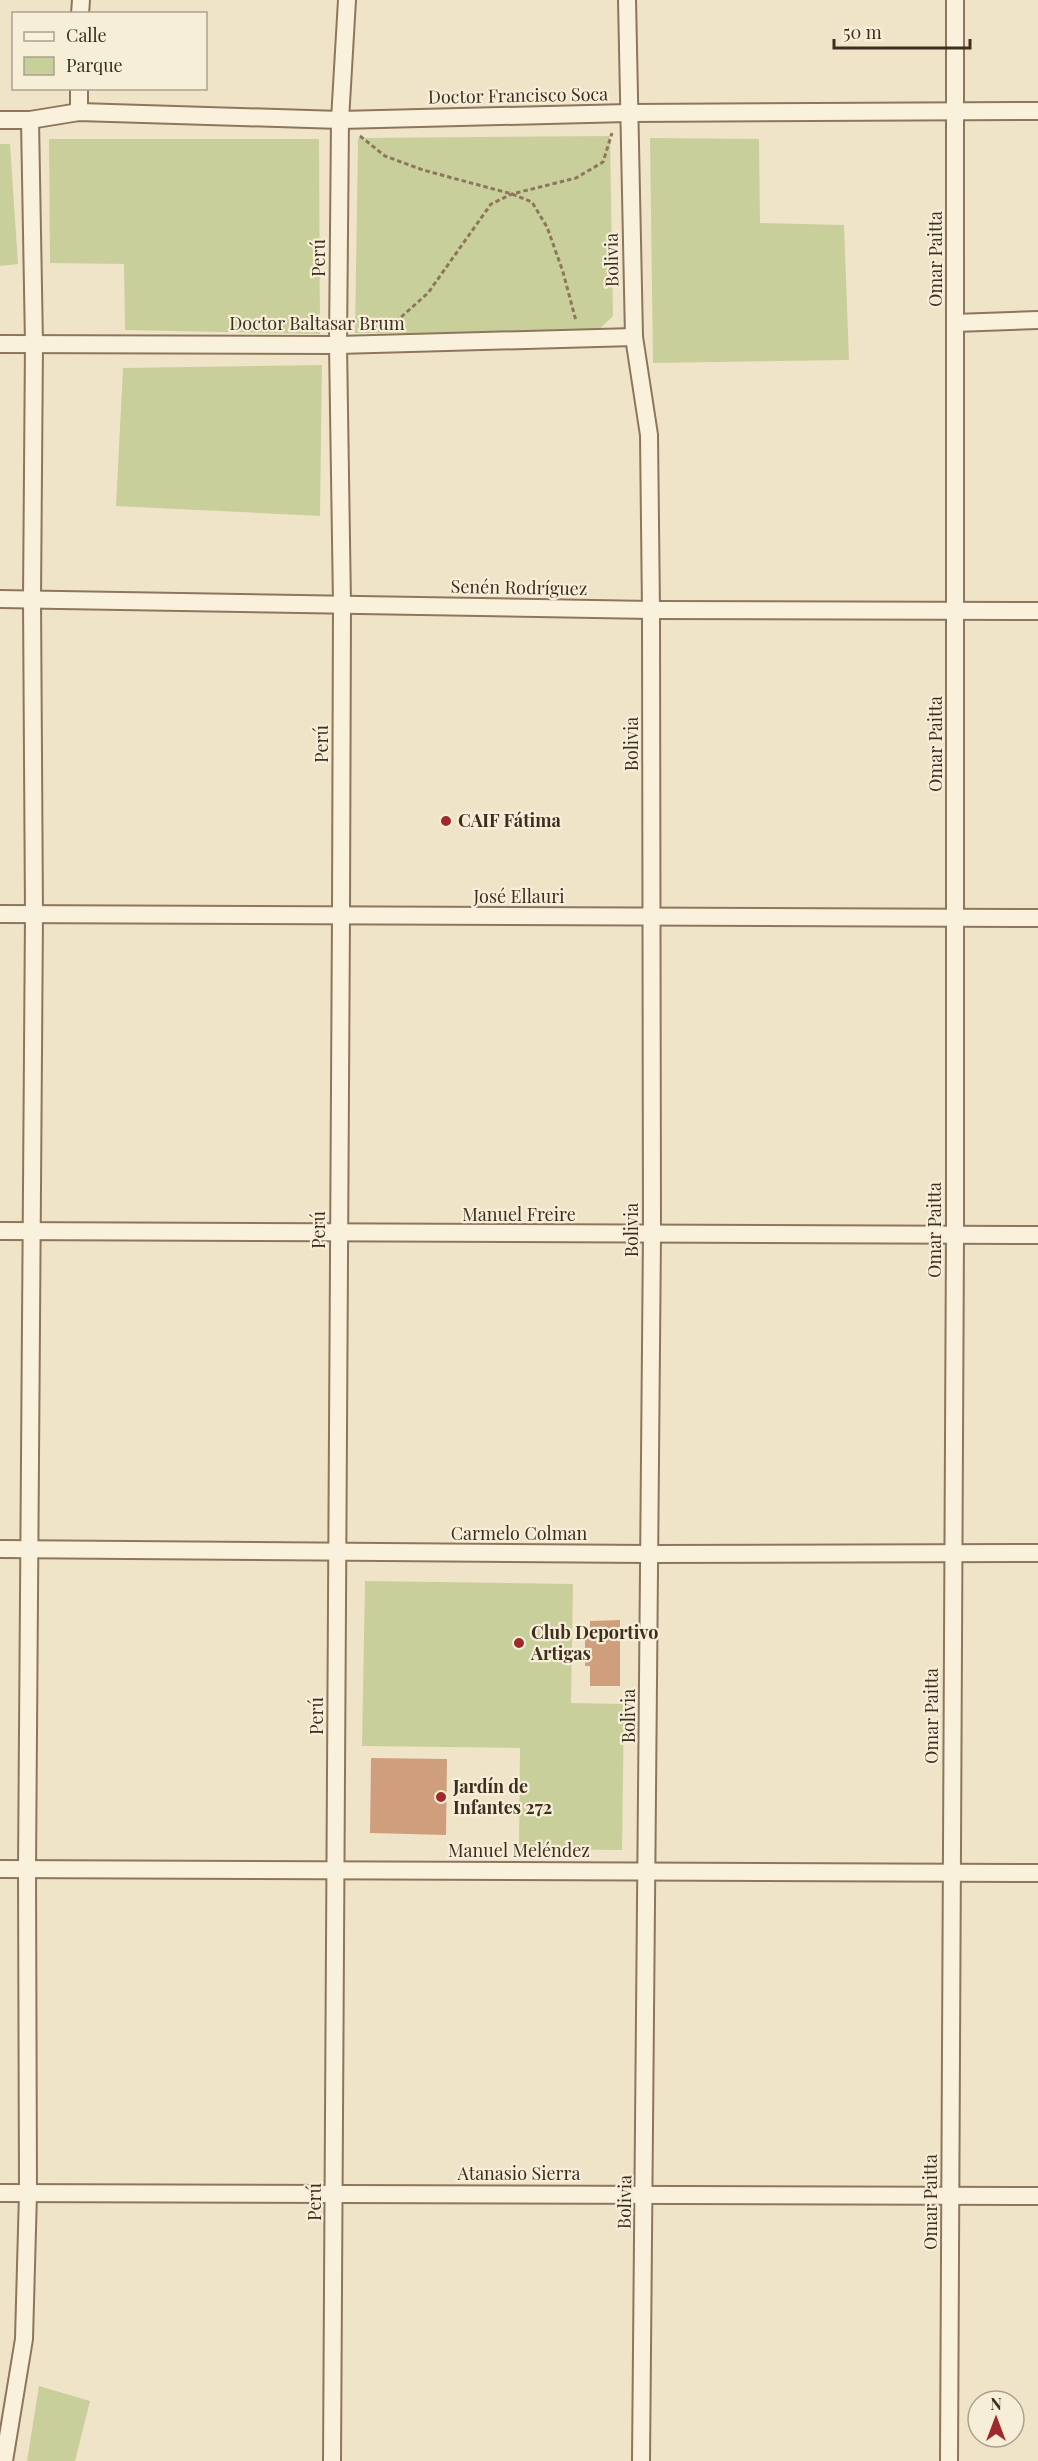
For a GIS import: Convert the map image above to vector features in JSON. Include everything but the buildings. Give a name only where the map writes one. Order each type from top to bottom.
[{"type":"street","name":"Perú","points":[[332,2461],[337,1870],[342,604],[338,345],[340,120],[347,0]]},
{"type":"street","name":"Bolivia","points":[[627,0],[634,338],[649,435],[651,610],[652,1235],[641,2461]]},
{"type":"street","name":"Omar Paitta","points":[[949,2461],[950,1872],[955,1235],[955,0]]},
{"type":"street","points":[[79,90],[79,112]]},
{"type":"street","name":"Doctor Francisco Soca","points":[[0,120],[30,120],[79,112],[340,120],[628,112],[1038,111]]},
{"type":"street","points":[[4,2461],[24,2339],[28,2193],[27,1869],[34,915],[32,599],[34,344],[30,120]]},
{"type":"street","points":[[955,323],[1038,320]]},
{"type":"street","name":"Doctor Baltasar Brum","points":[[0,344],[338,345],[634,338]]},
{"type":"street","name":"Senén Rodríguez","points":[[0,599],[651,610],[1038,611]]},
{"type":"street","name":"José Ellauri","points":[[0,914],[1038,918]]},
{"type":"street","name":"Manuel Freire","points":[[0,1231],[1038,1235]]},
{"type":"street","name":"Carmelo Colman","points":[[0,1549],[648,1554],[1038,1553]]},
{"type":"street","name":"Manuel Meléndez","points":[[0,1869],[1038,1873]]},
{"type":"street","name":"Atanasio Sierra","points":[[0,2193],[1038,2196]]},
{"type":"path","points":[[386,330],[428,293],[491,204],[512,194],[576,178],[603,162],[610,136],[628,112]]},
{"type":"path","points":[[340,120],[384,156],[532,202],[547,226],[563,272],[577,324]]},
{"type":"green space","points":[[610,136],[613,316],[594,334],[355,333],[358,138]]},
{"type":"green space","points":[[650,138],[759,139],[760,223],[844,225],[849,360],[653,363]]},
{"type":"green space","points":[[49,139],[319,139],[320,334],[125,330],[124,264],[50,263]]},
{"type":"green space","points":[[0,144],[10,144],[18,264],[0,266]]},
{"type":"green space","points":[[322,365],[320,516],[116,506],[123,368]]},
{"type":"green space","points":[[365,1581],[573,1584],[571,1703],[624,1704],[622,1850],[519,1849],[520,1748],[362,1746]]},
{"type":"green space","points":[[39,2386],[90,2401],[75,2461],[27,2461]]},
{"type":"place","name":"CAIF Fátima","points":[[446,821]]},
{"type":"place","name":"Club Deportivo Artigas","points":[[519,1643]]},
{"type":"place","name":"Jardín de Infantes 272","points":[[441,1797]]}]
